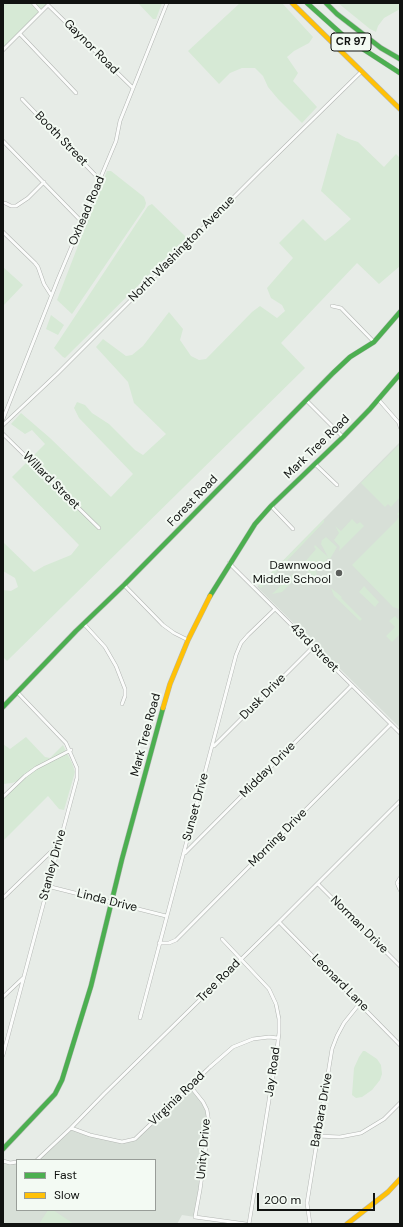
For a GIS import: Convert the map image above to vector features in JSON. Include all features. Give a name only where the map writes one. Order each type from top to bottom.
[{"type":"main road","points":[[292,3],[400,109]]},
{"type":"main road","name":"CR 97","points":[[307,3],[346,38],[400,73]]},
{"type":"main road","name":"CR 97","points":[[326,3],[337,14],[381,48],[400,59]]},
{"type":"main road","name":"Forest Road","points":[[3,707],[71,636],[124,585],[350,357],[374,342],[400,312]]},
{"type":"main road","name":"Mark Tree Road","points":[[3,1149],[55,1094],[62,1080],[100,955],[111,902],[170,684],[188,640],[229,563],[254,524],[343,437],[400,374]]},
{"type":"main road","points":[[347,1224],[388,1192],[400,1179]]},
{"type":"street","points":[[3,50],[41,12],[33,3]]},
{"type":"street","name":"Oxhead Road","points":[[3,418],[51,295],[116,141],[120,121],[167,3]]},
{"type":"street","name":"Gaynor Road","points":[[41,12],[48,5],[133,88]]},
{"type":"street","points":[[20,34],[76,93]]},
{"type":"street","name":"North Washington Avenue","points":[[3,425],[57,374],[361,72]]},
{"type":"street","name":"Booth Street","points":[[22,99],[100,180]]},
{"type":"street","points":[[3,141],[82,222]]},
{"type":"street","points":[[5,203],[11,206],[16,206],[28,198],[44,182]]},
{"type":"street","points":[[3,232],[35,263],[44,284],[51,295]]},
{"type":"street","points":[[332,306],[341,308],[374,342]]},
{"type":"street","points":[[378,399],[400,425]]},
{"type":"street","points":[[307,401],[343,437]]},
{"type":"street","name":"Willard Street","points":[[3,434],[99,528]]},
{"type":"street","points":[[315,464],[337,485]]},
{"type":"street","points":[[271,506],[293,529]]},
{"type":"street","name":"43rd Street","points":[[229,563],[400,733]]},
{"type":"street","points":[[124,585],[163,625],[174,633],[188,640]]},
{"type":"street","name":"Sunset Drive","points":[[140,1018],[236,656],[241,643],[275,609]]},
{"type":"street","points":[[84,624],[105,647],[116,666],[125,689],[125,696],[122,704]]},
{"type":"street","name":"Dusk Drive","points":[[212,747],[313,647]]},
{"type":"street","name":"Midday Drive","points":[[184,854],[352,685]]},
{"type":"street","name":"Stanley Drive","points":[[3,1055],[77,778],[77,768],[71,750],[62,738],[18,693]]},
{"type":"street","name":"Morning Drive","points":[[159,943],[169,943],[176,940],[391,724]]},
{"type":"street","points":[[3,797],[25,776],[36,768],[71,750]]},
{"type":"street","name":"Tree Road","points":[[39,1159],[400,801]]},
{"type":"street","points":[[3,898],[59,844]]},
{"type":"street","points":[[400,878],[397,883],[400,890]]},
{"type":"street","name":"Norman Drive","points":[[318,884],[400,966]]},
{"type":"street","name":"Linda Drive","points":[[47,886],[166,916]]},
{"type":"street","name":"Leonard Lane","points":[[279,922],[400,1045]]},
{"type":"street","name":"Jay Road","points":[[222,938],[264,983],[273,996],[279,1019],[278,1038],[249,1224]]},
{"type":"street","points":[[3,997],[24,977]]},
{"type":"street","name":"Barbara Drive","points":[[310,1224],[307,1203],[332,1049],[340,1029],[360,1003]]},
{"type":"street","name":"Virginia Road","points":[[71,1128],[90,1135],[122,1142],[135,1139],[222,1057],[238,1044],[253,1038],[278,1038]]},
{"type":"street","name":"Unity Drive","points":[[191,1087],[203,1102],[207,1110],[209,1123],[195,1217],[246,1224]]},
{"type":"street","points":[[317,1136],[340,1137],[361,1133],[384,1119],[400,1103]]},
{"type":"street","points":[[3,1161],[10,1163],[16,1162]]},
{"type":"shaded area","points":[[400,442],[400,728],[257,587]]},
{"type":"shaded area","points":[[191,1087],[207,1110],[209,1123],[195,1217],[182,1215],[177,1224],[3,1224],[3,1161],[16,1162],[16,1211],[156,1211],[156,1159],[38,1159],[71,1128],[90,1135],[122,1142],[135,1139]]},
{"type":"green space","points":[[3,3],[50,3],[3,50]]},
{"type":"green space","points":[[138,3],[162,3],[156,19],[153,19]]},
{"type":"green space","points":[[240,3],[282,3],[313,37],[309,43],[294,51],[287,57],[298,73],[293,81],[317,107],[302,123],[278,99],[268,87],[263,76],[255,68],[242,68],[230,73],[219,84],[188,51]]},
{"type":"green space","points":[[338,3],[400,3],[400,9],[384,18],[378,26],[376,32],[370,29]]},
{"type":"green space","points":[[337,133],[358,142],[384,167],[396,154],[400,158],[400,266],[379,284],[357,263],[281,343],[305,368],[7,661],[3,657],[3,590],[11,591],[18,587],[15,578],[3,571],[3,542],[34,572],[44,566],[71,555],[79,545],[12,477],[45,444],[32,430],[25,434],[11,424],[21,413],[50,438],[111,497],[133,474],[79,418],[74,408],[77,402],[85,405],[92,413],[109,424],[135,450],[143,455],[166,434],[134,403],[128,382],[96,347],[103,339],[126,356],[132,355],[143,346],[169,312],[183,329],[180,340],[191,356],[199,360],[206,359],[252,312],[260,306],[277,318],[285,311],[282,305],[271,298],[267,288],[293,258],[279,243],[303,219],[325,241],[351,219],[321,191]]},
{"type":"green space","points":[[107,171],[111,171],[144,197],[146,203],[145,207],[72,314],[57,300]]},
{"type":"green space","points":[[152,204],[186,238],[65,358],[63,357],[54,348],[148,206]]},
{"type":"green space","points":[[3,267],[23,285],[3,306]]},
{"type":"green space","points":[[51,315],[64,325],[58,335],[46,329]]},
{"type":"green space","points":[[400,444],[400,499],[399,498],[391,507],[388,504],[385,507],[361,483]]},
{"type":"green space","points":[[400,511],[399,609],[393,607],[352,565],[397,520],[399,516],[397,514]]},
{"type":"green space","points":[[324,519],[324,522],[263,586],[261,588],[258,586]]},
{"type":"green space","points":[[352,519],[357,524],[360,522],[364,526],[339,551],[340,547],[334,540],[339,533],[335,526],[341,531]]},
{"type":"green space","points":[[326,537],[337,547],[330,559],[328,558],[316,570],[317,577],[323,578],[315,579],[303,567],[306,564],[304,563],[316,549],[314,547],[315,545],[328,557],[321,544],[322,540]]},
{"type":"green space","points":[[294,573],[296,574],[296,578],[282,592],[272,594]]},
{"type":"green space","points":[[364,586],[379,602],[375,607],[359,592]]},
{"type":"green space","points":[[331,588],[342,597],[341,598],[362,619],[360,621],[334,596]]},
{"type":"green space","points":[[395,616],[400,621],[400,634],[392,642],[386,636],[395,627],[389,621]]},
{"type":"green space","points":[[26,737],[45,757],[50,758],[63,745],[75,772],[64,810],[59,809],[48,796],[3,841],[3,794],[24,779],[3,784],[3,744],[10,749]]},
{"type":"green space","points":[[363,1051],[377,1059],[381,1065],[382,1074],[380,1080],[372,1090],[362,1097],[356,1098],[352,1095],[354,1068]]},
{"type":"green space","points":[[47,1211],[54,1211],[74,1224],[39,1224]]},
{"type":"traffic: fast","points":[[307,3],[346,38],[400,73]]},
{"type":"traffic: fast","points":[[326,3],[337,14],[381,48],[400,59]]},
{"type":"traffic: fast","points":[[3,707],[76,631],[124,585],[333,373],[350,357],[374,342],[400,312]]},
{"type":"traffic: fast","points":[[210,596],[255,524],[271,506],[343,437],[370,409],[400,374]]},
{"type":"traffic: fast","points":[[3,1149],[55,1094],[62,1080],[91,986],[122,859],[163,708]]},
{"type":"traffic: slow","points":[[292,3],[400,109]]},
{"type":"traffic: slow","points":[[163,708],[170,684],[188,640],[210,596]]},
{"type":"traffic: slow","points":[[347,1224],[388,1192],[400,1179]]},
{"type":"place","name":"Dawnwood Middle School","points":[[339,573]]}]
